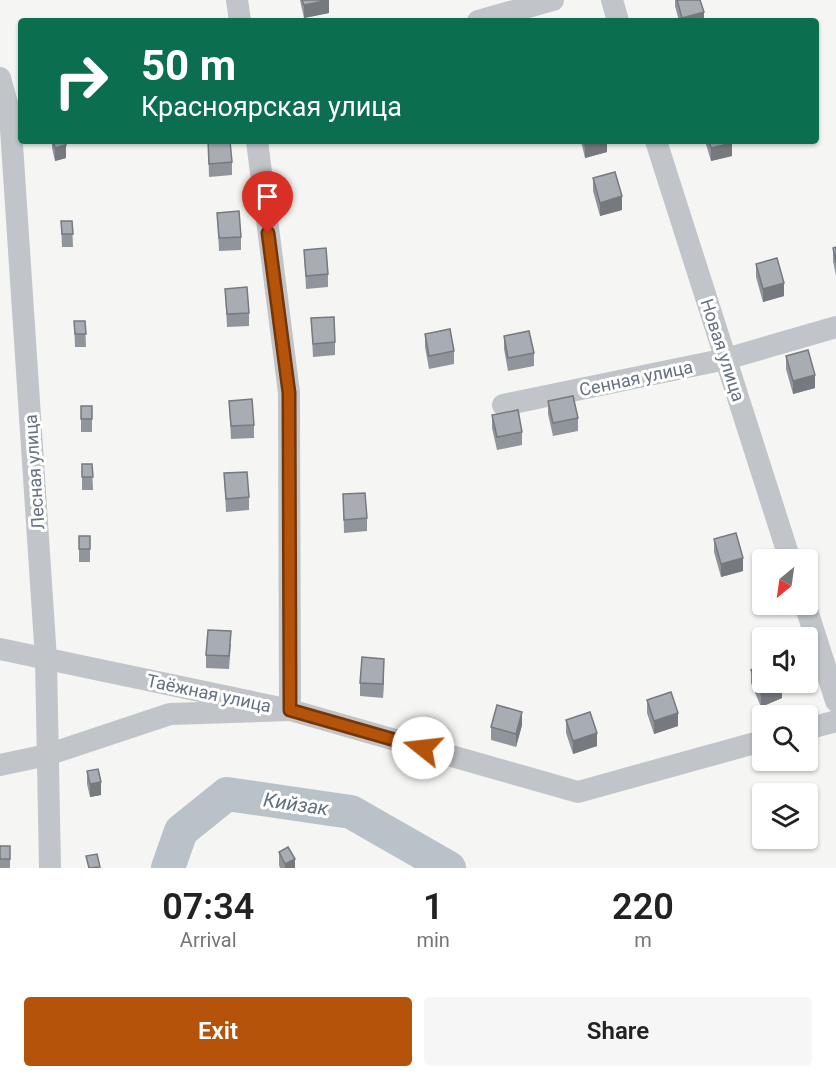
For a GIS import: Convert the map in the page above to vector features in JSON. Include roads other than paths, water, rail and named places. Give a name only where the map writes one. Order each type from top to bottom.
[{"type":"street","points":[[237,0],[240,18]]},
{"type":"street","points":[[489,18],[553,0]]},
{"type":"street","points":[[612,0],[617,18]]},
{"type":"street","name":"Лесная улица","points":[[0,78],[10,114],[46,659],[46,755],[50,868]]},
{"type":"street","points":[[0,765],[46,755],[170,714],[290,710],[289,393],[257,144]]},
{"type":"street","name":"Новая улица","points":[[657,144],[786,549]]},
{"type":"street","name":"Сенная улица","points":[[503,405],[726,359],[836,327]]},
{"type":"street","points":[[809,615],[836,701]]},
{"type":"street","name":"Таёжная улица","points":[[0,649],[290,710],[578,792],[752,744]]},
{"type":"street","points":[[818,726],[836,721]]},
{"type":"waterway","name":"Кийзак","points":[[168,868],[181,831],[227,794],[351,812],[449,868]]}]
